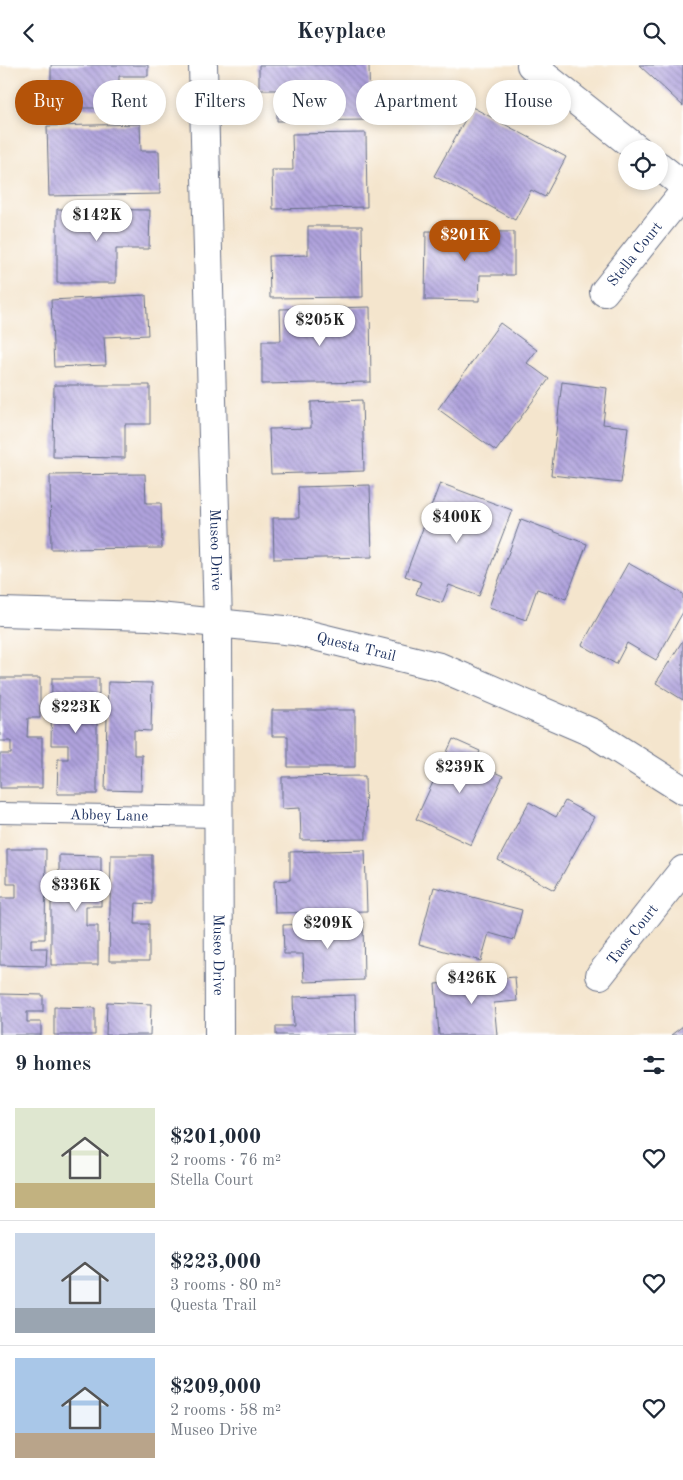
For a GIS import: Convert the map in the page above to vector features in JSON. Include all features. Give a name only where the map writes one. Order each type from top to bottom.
[{"type":"street","name":"Museo Drive","points":[[203,65],[218,623],[219,1035]]},
{"type":"street","points":[[531,65],[626,140]]},
{"type":"street","points":[[668,173],[683,185]]},
{"type":"street","name":"Stella Court","points":[[604,292],[683,193]]},
{"type":"street","name":"Questa Trail","points":[[0,612],[150,616],[294,631],[440,667],[593,733],[683,790]]},
{"type":"street","name":"Taos Court","points":[[600,975],[683,870]]},
{"type":"lane","name":"Abbey Lane","points":[[0,813],[218,817]]},
{"type":"building","points":[[51,65],[148,65],[148,76],[119,76],[119,80],[93,80],[93,108],[83,108],[83,80],[51,80]]},
{"type":"building","points":[[259,65],[369,65],[369,80],[356,80],[356,120],[346,120],[346,80],[273,80],[273,90],[263,90],[263,80],[259,80]]},
{"type":"building","points":[[639,65],[683,65],[683,106]]},
{"type":"building","points":[[476,109],[486,114],[486,125],[506,125],[566,157],[545,197],[531,190],[515,220],[434,176],[462,125],[476,125]]},
{"type":"building","points":[[140,125],[141,151],[159,151],[160,194],[49,196],[47,126]]},
{"type":"building","points":[[366,133],[367,207],[273,209],[272,170],[293,170],[292,134]]},
{"type":"building","points":[[57,209],[150,210],[149,249],[116,249],[116,283],[57,283]]},
{"type":"building","points":[[308,226],[362,226],[363,297],[270,298],[269,256],[308,255]]},
{"type":"building","points":[[426,231],[514,232],[514,275],[480,275],[479,301],[425,300]]},
{"type":"building","points":[[146,295],[148,335],[104,337],[106,365],[54,367],[51,300]]},
{"type":"building","points":[[370,307],[371,382],[262,384],[262,341],[281,341],[280,309]]},
{"type":"building","points":[[500,323],[537,350],[527,363],[549,379],[496,451],[438,409]]},
{"type":"building","points":[[562,382],[607,388],[603,424],[628,427],[621,483],[551,475]]},
{"type":"building","points":[[54,385],[150,385],[150,424],[125,424],[125,458],[53,457]]},
{"type":"building","points":[[362,400],[364,471],[271,474],[269,429],[311,428],[311,402]]},
{"type":"building","points":[[145,474],[146,503],[161,503],[162,548],[51,549],[50,475]]},
{"type":"building","points":[[440,483],[512,510],[479,596],[449,585],[442,603],[416,594],[421,582],[405,576]]},
{"type":"building","points":[[370,485],[372,557],[274,559],[273,518],[299,518],[298,487]]},
{"type":"building","points":[[521,519],[587,544],[566,599],[537,589],[526,620],[489,607]]},
{"type":"building","points":[[628,563],[683,594],[683,612],[656,660],[627,643],[616,664],[582,645]]},
{"type":"building","points":[[683,640],[683,700],[656,683]]},
{"type":"building","points":[[0,678],[40,678],[40,718],[28,718],[27,737],[42,737],[42,788],[0,788],[0,754],[11,754],[11,741],[0,741]]},
{"type":"building","points":[[52,678],[99,678],[99,695],[83,695],[83,704],[97,705],[97,794],[57,794],[58,759],[68,759],[68,745],[51,745]]},
{"type":"building","points":[[108,682],[152,683],[151,731],[134,730],[134,755],[142,755],[141,791],[105,790]]},
{"type":"building","points":[[272,710],[355,710],[355,767],[288,767],[288,736],[272,736]]},
{"type":"building","points":[[453,739],[480,751],[475,763],[503,776],[471,845],[416,819]]},
{"type":"building","points":[[365,776],[366,839],[301,840],[300,808],[282,809],[282,777]]},
{"type":"building","points":[[565,801],[594,817],[554,890],[498,860],[529,802],[556,817]]},
{"type":"building","points":[[7,849],[46,849],[45,939],[31,939],[31,948],[47,948],[46,966],[0,965],[0,898],[16,898],[16,884],[7,884]]},
{"type":"building","points":[[365,850],[367,911],[275,913],[274,881],[290,880],[290,852]]},
{"type":"building","points":[[59,855],[101,856],[101,906],[86,906],[86,926],[98,926],[98,965],[51,965],[51,902],[69,902],[69,889],[59,889]]},
{"type":"building","points":[[111,855],[152,855],[152,904],[136,903],[135,924],[149,924],[149,961],[109,961]]},
{"type":"building","points":[[434,887],[522,910],[514,940],[489,933],[481,961],[419,944]]},
{"type":"building","points":[[363,922],[364,980],[304,982],[303,954],[284,954],[283,925]]},
{"type":"building","points":[[515,977],[517,1001],[494,1003],[497,1035],[439,1035],[435,984]]},
{"type":"building","points":[[0,994],[43,995],[43,1012],[27,1012],[27,1022],[41,1022],[41,1035],[0,1035]]},
{"type":"building","points":[[355,995],[356,1035],[276,1035],[276,1026],[294,1026],[293,997]]},
{"type":"building","points":[[107,1002],[151,1004],[150,1035],[106,1035]]},
{"type":"building","points":[[54,1007],[95,1008],[95,1035],[54,1035]]},
{"type":"building","points":[[683,1026],[683,1035],[671,1035]]}]
